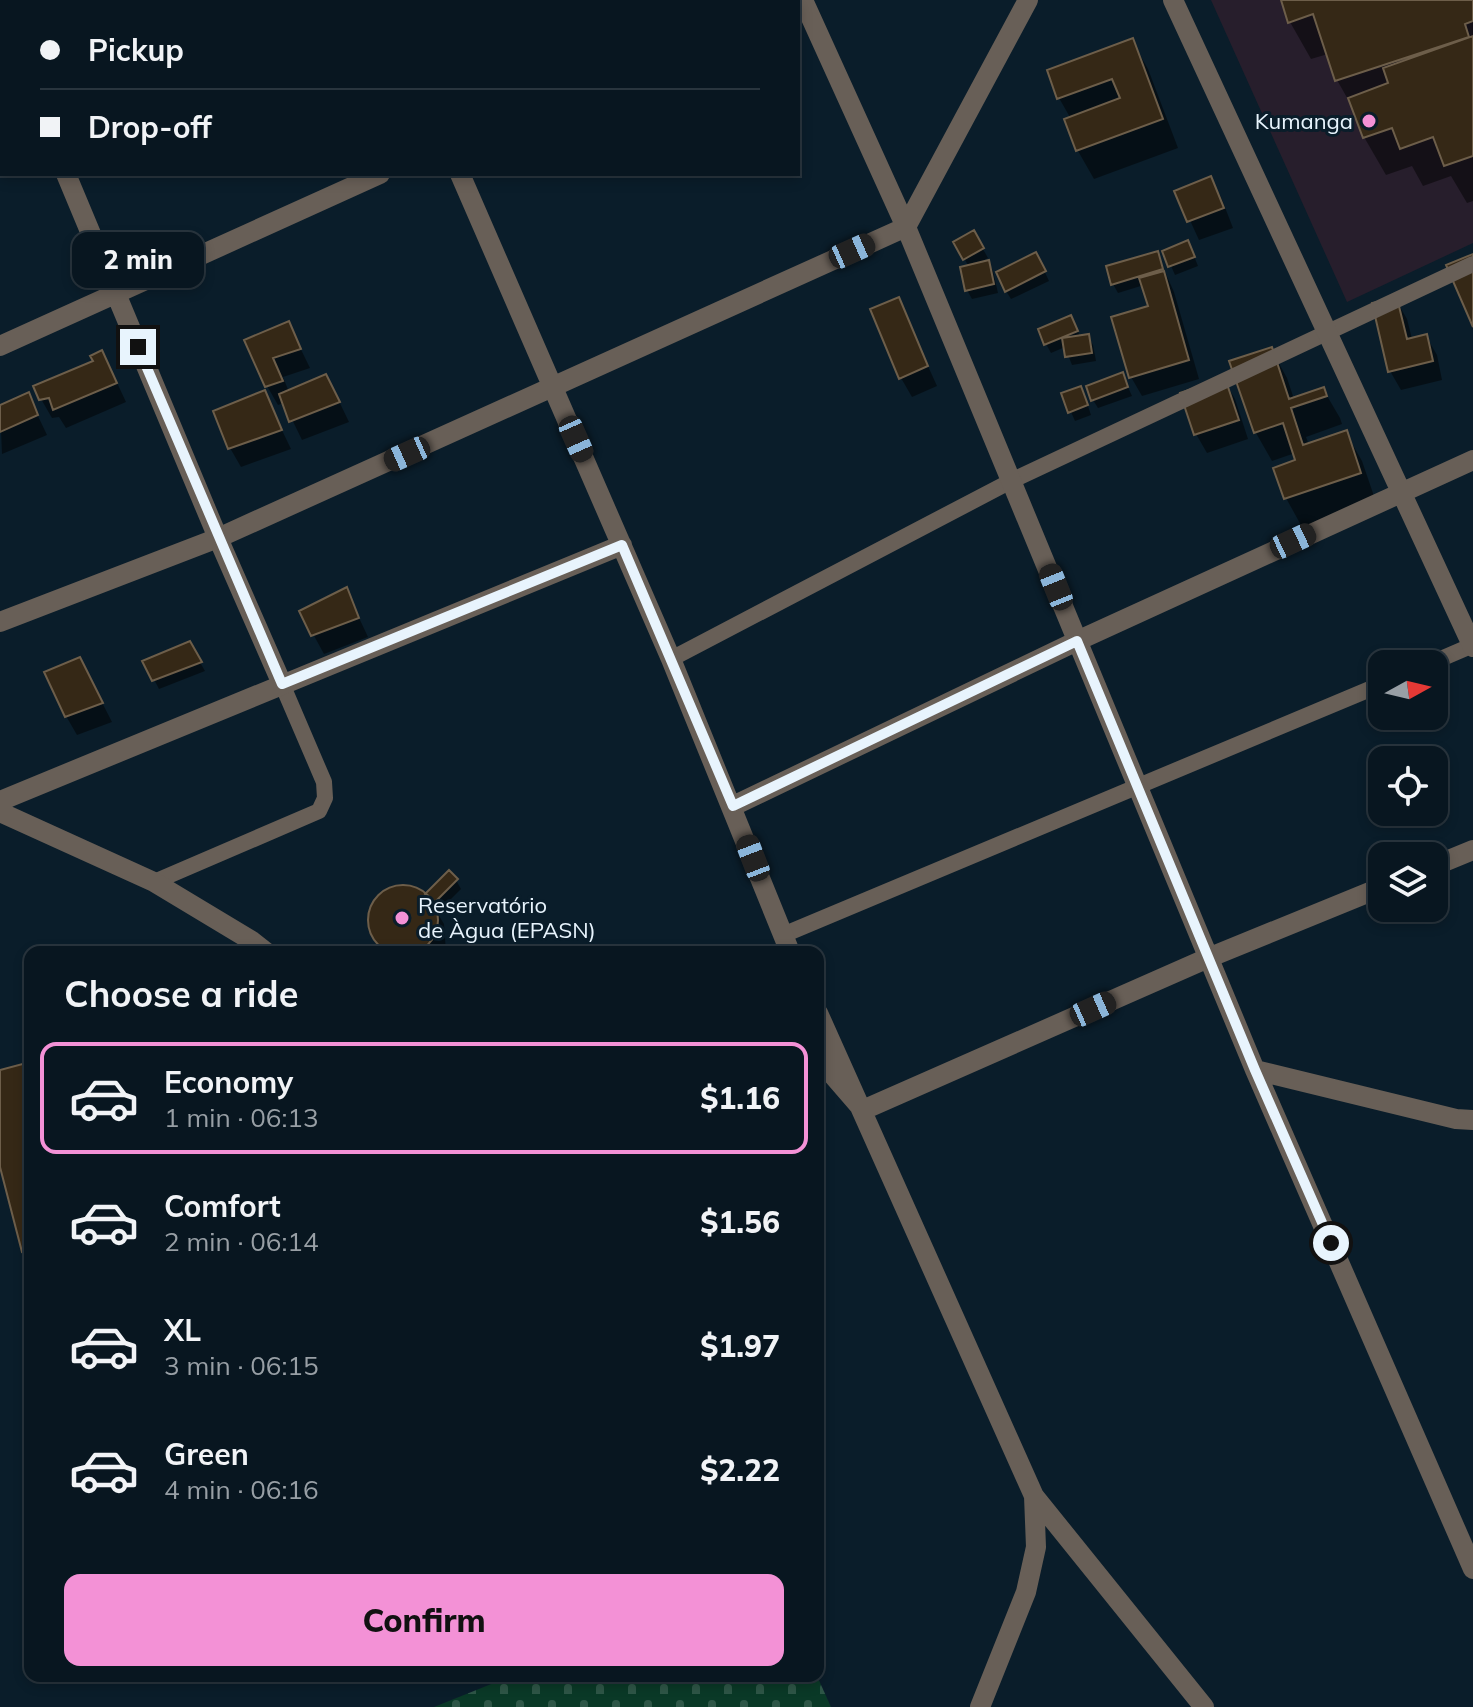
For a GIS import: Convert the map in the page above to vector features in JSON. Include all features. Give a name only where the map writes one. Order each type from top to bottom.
[{"type":"street","points":[[803,0],[906,227],[1013,480],[1255,1070],[1472,1562]]},
{"type":"street","points":[[0,622],[218,538],[906,227],[1028,0]]},
{"type":"street","points":[[1173,0],[1473,646]]},
{"type":"street","points":[[67,176],[282,684]]},
{"type":"street","points":[[0,346],[376,176]]},
{"type":"street","points":[[461,176],[671,659],[787,944]]},
{"type":"street","points":[[733,806],[1077,641],[1473,460]]},
{"type":"street","points":[[0,801],[622,545]]},
{"type":"street","points":[[0,812],[154,882],[258,946]]},
{"type":"street","points":[[1448,860],[1473,850]]},
{"type":"street","points":[[863,1110],[1208,958],[1368,893]]},
{"type":"street","points":[[824,1026],[1034,1496],[1204,1707]]},
{"type":"street","points":[[824,1065],[863,1110]]},
{"type":"street","points":[[1255,1070],[1456,1119],[1473,1120]]},
{"type":"street","points":[[980,1707],[1026,1592],[1036,1547],[1034,1496]]},
{"type":"lane","points":[[671,659],[1013,480],[1473,264]]},
{"type":"lane","points":[[1448,656],[1473,646]]},
{"type":"lane","points":[[154,882],[319,811],[325,798],[324,782],[282,684]]},
{"type":"lane","points":[[787,944],[1139,786],[1368,690]]},
{"type":"shaded area","name":"Kumanga","points":[[1211,0],[1473,0],[1473,243],[1347,302]]},
{"type":"green space","points":[[496,1682],[820,1682],[831,1707],[434,1707]]},
{"type":"building","points":[[1281,0],[1473,0],[1473,21],[1465,24],[1469,37],[1335,81],[1313,14],[1288,23]]},
{"type":"building","points":[[1473,36],[1473,156],[1444,166],[1433,137],[1400,149],[1392,128],[1363,138],[1348,98],[1388,83],[1383,68]]},
{"type":"building","points":[[1133,38],[1163,119],[1076,151],[1064,119],[1120,98],[1112,79],[1057,99],[1047,70]]},
{"type":"building","points":[[1211,176],[1224,208],[1187,222],[1174,191]]},
{"type":"building","points":[[974,230],[984,248],[963,260],[953,242]]},
{"type":"building","points":[[1188,240],[1195,257],[1168,267],[1162,251]]},
{"type":"building","points":[[1158,251],[1163,269],[1111,285],[1106,266]]},
{"type":"building","points":[[1036,252],[1046,271],[1005,292],[996,272]]},
{"type":"building","points":[[1473,254],[1473,327],[1446,265]]},
{"type":"building","points":[[989,260],[994,284],[965,291],[960,267]]},
{"type":"building","points":[[1164,271],[1189,360],[1129,378],[1111,317],[1148,306],[1139,278]]},
{"type":"building","points":[[899,297],[928,366],[899,379],[870,309]]},
{"type":"building","points":[[1397,298],[1407,339],[1427,334],[1433,361],[1388,372],[1372,303]]},
{"type":"building","points":[[1071,315],[1078,331],[1044,345],[1038,329]]},
{"type":"building","points":[[289,321],[301,349],[273,358],[283,381],[265,387],[244,340]]},
{"type":"building","points":[[1089,334],[1092,353],[1065,357],[1062,338]]},
{"type":"building","points":[[1272,347],[1289,399],[1324,387],[1327,396],[1291,408],[1303,445],[1347,430],[1361,473],[1284,499],[1273,468],[1295,460],[1283,423],[1254,433],[1229,361]]},
{"type":"building","points":[[102,350],[117,383],[53,410],[49,398],[39,400],[33,386],[93,361],[90,356]]},
{"type":"building","points":[[1123,372],[1128,387],[1091,401],[1086,386]]},
{"type":"building","points":[[326,374],[340,402],[289,422],[279,394]]},
{"type":"building","points":[[1225,378],[1239,420],[1194,435],[1180,393]]},
{"type":"building","points":[[1081,386],[1088,405],[1068,413],[1061,393]]},
{"type":"building","points":[[265,390],[282,430],[228,449],[213,411]]},
{"type":"building","points":[[29,392],[38,415],[0,432],[0,405]]},
{"type":"building","points":[[347,587],[359,618],[311,636],[299,611]]},
{"type":"building","points":[[190,641],[202,662],[152,681],[142,661]]},
{"type":"building","points":[[80,657],[103,703],[65,717],[44,672]]},
{"type":"building","points":[[449,870],[458,879],[434,903],[425,894]]},
{"type":"building","name":"Reservatório de Àgua (EPASN)","points":[[396,886],[410,886],[422,891],[428,895],[437,913],[437,927],[426,946],[380,946],[369,927],[369,913],[374,901],[378,895]]},
{"type":"building","points":[[24,1064],[22,1252],[0,1167],[0,1070]]},
{"type":"place","name":"Kumanga","points":[[1369,121]]},
{"type":"place","name":"Reservatório de Àgua (EPASN)","points":[[402,918]]},
{"type":"route","points":[[138,347],[282,684],[622,545],[733,806],[1077,641],[1255,1070],[1331,1243]]}]
